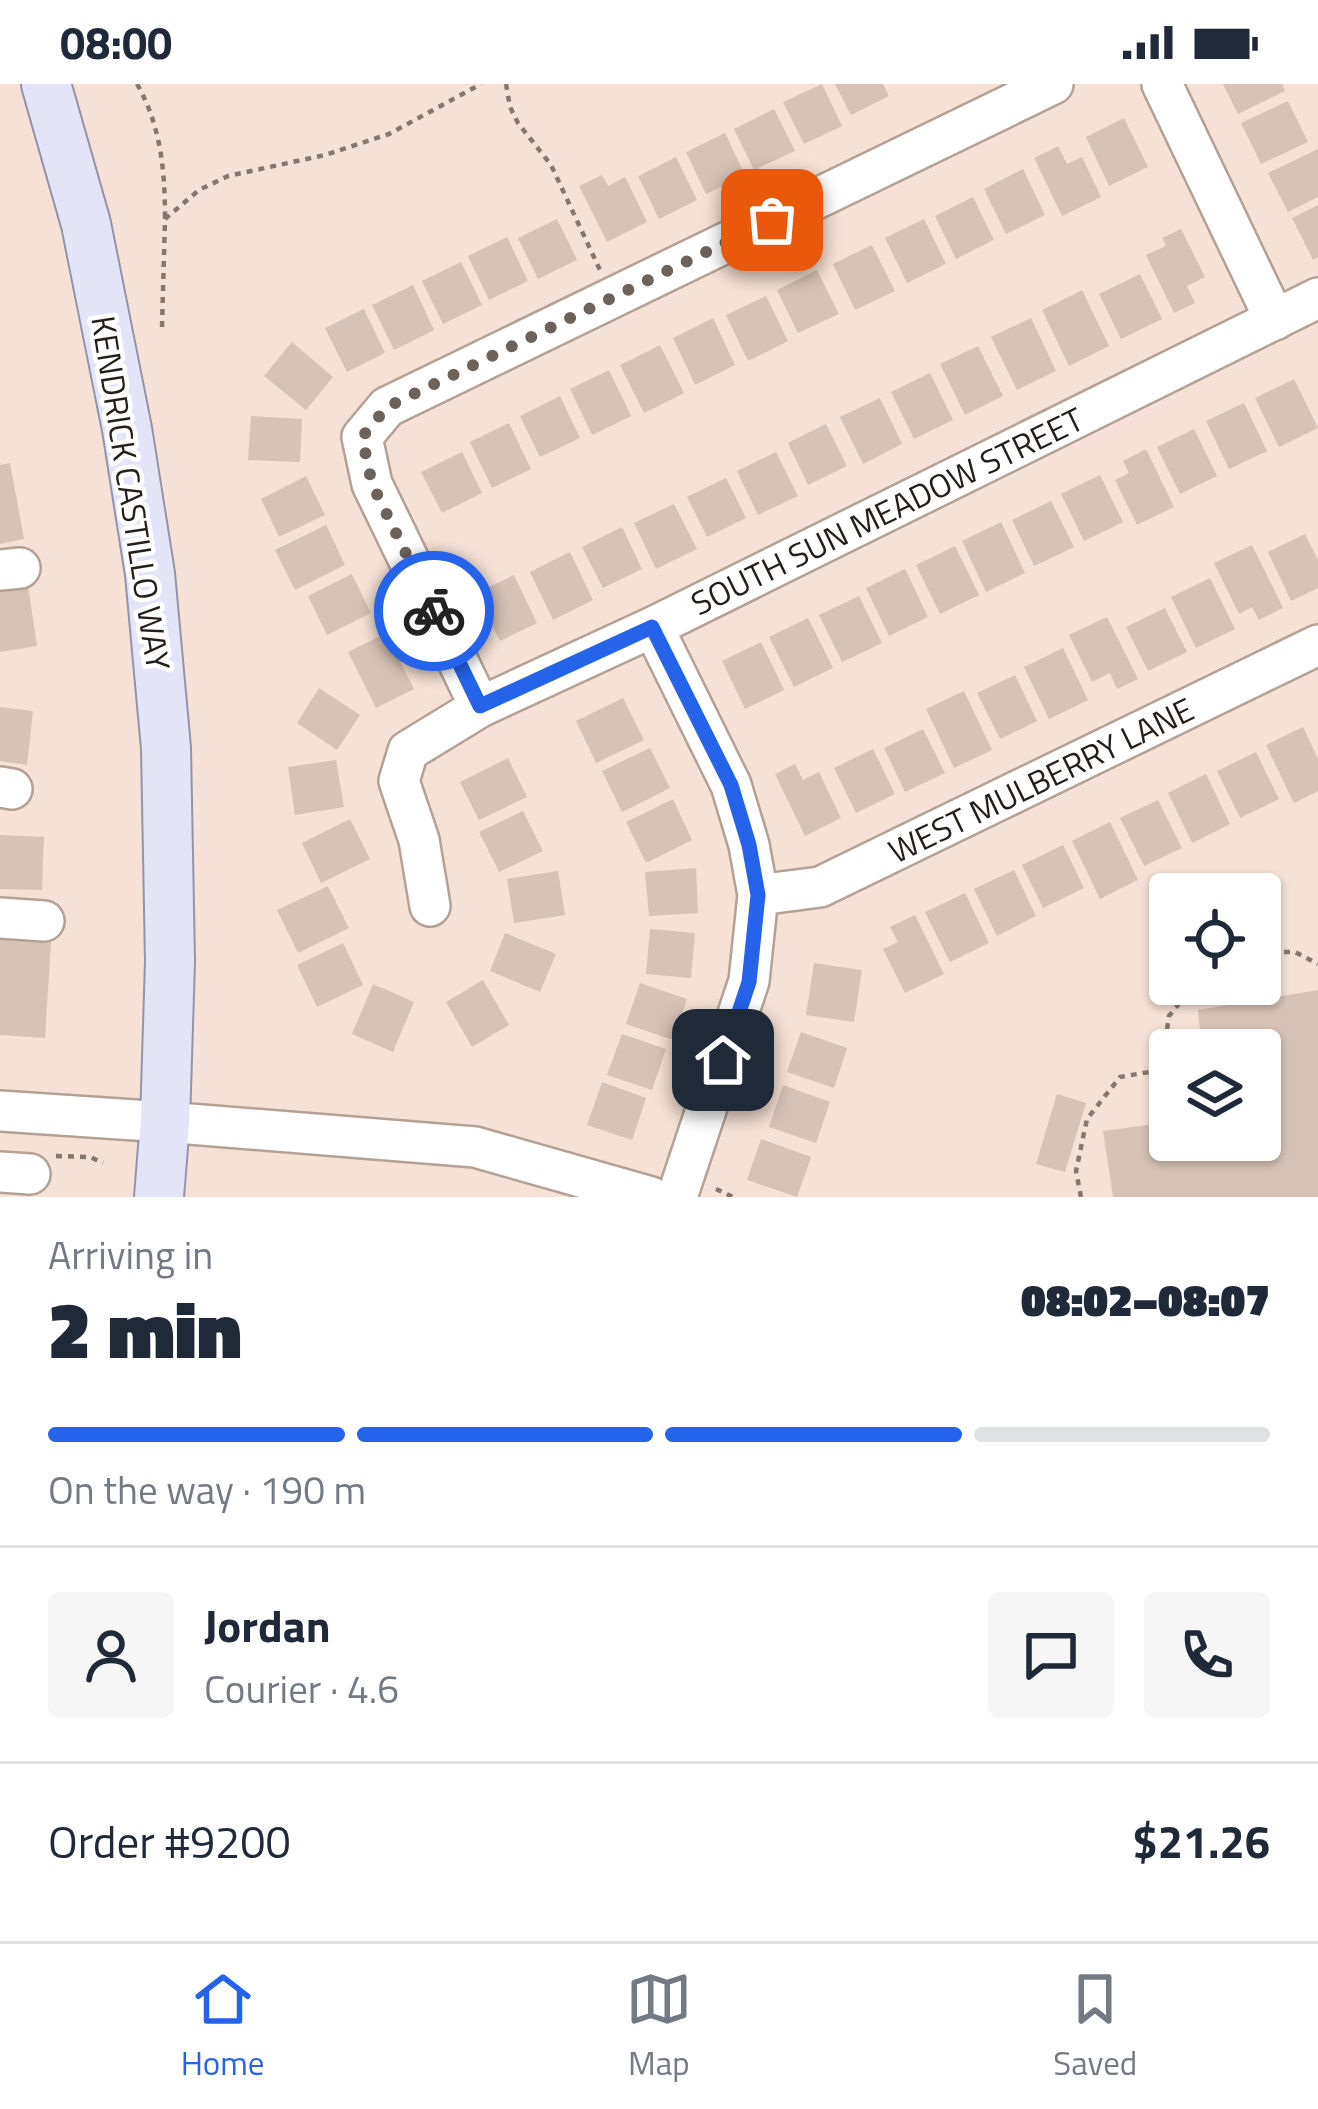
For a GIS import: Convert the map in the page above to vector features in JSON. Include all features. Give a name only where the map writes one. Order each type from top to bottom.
[{"type":"main road","name":"KENDRICK CASTILLO WAY","points":[[46,84],[86,224],[150,574],[166,748],[170,961],[159,1197]]},
{"type":"street","points":[[480,706],[372,484],[362,437],[387,407],[1053,84]]},
{"type":"street","points":[[1162,84],[1275,320]]},
{"type":"street","name":"SOUTH SUN MEADOW STREET","points":[[430,906],[419,840],[399,782],[408,751],[480,706],[652,627],[1318,298]]},
{"type":"street","points":[[652,627],[731,785],[758,895],[749,982],[676,1197]]},
{"type":"street","name":"WEST MULBERRY LANE","points":[[758,895],[820,887],[1318,645]]},
{"type":"street","points":[[0,918],[44,921]]},
{"type":"street","points":[[0,1111],[476,1147],[651,1197]]},
{"type":"path","points":[[137,84],[158,134],[165,174],[161,327]]},
{"type":"path","points":[[165,219],[199,190],[228,176],[325,155],[389,134],[481,84]]},
{"type":"path","points":[[506,84],[510,107],[551,165],[611,298]]},
{"type":"path","points":[[1281,952],[1295,952],[1318,964]]},
{"type":"path","points":[[1081,1197],[1076,1171],[1088,1119],[1120,1077],[1149,1072]]},
{"type":"building","points":[[822,84],[842,126],[804,144],[783,102]]},
{"type":"building","points":[[835,84],[883,84],[889,96],[851,115]]},
{"type":"building","points":[[1223,84],[1282,84],[1285,91],[1238,114]]},
{"type":"building","points":[[1288,101],[1308,142],[1261,164],[1241,123]]},
{"type":"building","points":[[774,109],[795,151],[754,170],[734,129]]},
{"type":"building","points":[[1124,118],[1148,167],[1109,186],[1086,137]]},
{"type":"building","points":[[725,133],[745,175],[706,194],[686,152]]},
{"type":"building","points":[[1058,146],[1067,164],[1082,157],[1101,197],[1062,216],[1034,158]]},
{"type":"building","points":[[1318,149],[1318,197],[1288,212],[1268,173]]},
{"type":"building","points":[[676,157],[697,200],[659,219],[638,176]]},
{"type":"building","points":[[1023,169],[1045,215],[1006,234],[984,189]]},
{"type":"building","points":[[602,175],[608,186],[625,177],[647,222],[607,242],[579,186]]},
{"type":"building","points":[[973,197],[994,240],[956,259],[935,216]]},
{"type":"building","points":[[1318,205],[1318,257],[1313,260],[1292,218]]},
{"type":"building","points":[[557,219],[577,260],[538,279],[518,238]]},
{"type":"building","points":[[924,219],[946,264],[907,283],[885,238]]},
{"type":"building","points":[[1181,229],[1205,277],[1187,286],[1195,303],[1174,313],[1146,255],[1166,246],[1162,238]]},
{"type":"building","points":[[507,237],[528,281],[489,300],[468,256]]},
{"type":"building","points":[[872,245],[895,291],[855,310],[833,264]]},
{"type":"building","points":[[461,262],[482,305],[443,324],[422,281]]},
{"type":"building","points":[[817,270],[839,314],[798,333],[777,290]]},
{"type":"building","points":[[1140,274],[1162,319],[1121,339],[1099,294]]},
{"type":"building","points":[[413,285],[434,330],[394,350],[372,305]]},
{"type":"building","points":[[1082,290],[1109,346],[1069,366],[1042,310]]},
{"type":"building","points":[[766,296],[788,341],[748,361],[726,315]]},
{"type":"building","points":[[364,309],[385,353],[347,372],[325,328]]},
{"type":"building","points":[[713,318],[735,365],[695,385],[673,338]]},
{"type":"building","points":[[1031,318],[1056,371],[1017,390],[991,337]]},
{"type":"building","points":[[292,342],[333,377],[306,410],[264,376]]},
{"type":"building","points":[[660,345],[684,393],[644,413],[620,365]]},
{"type":"building","points":[[978,346],[1003,396],[965,415],[940,364]]},
{"type":"building","points":[[609,370],[631,416],[592,435],[570,389]]},
{"type":"building","points":[[930,373],[953,420],[914,439],[891,392]]},
{"type":"building","points":[[1294,379],[1318,428],[1279,447],[1255,398]]},
{"type":"building","points":[[560,396],[580,438],[540,457],[520,416]]},
{"type":"building","points":[[880,398],[902,444],[863,464],[840,417]]},
{"type":"building","points":[[1244,403],[1267,451],[1229,469],[1206,421]]},
{"type":"building","points":[[251,416],[302,419],[300,462],[248,460]]},
{"type":"building","points":[[509,423],[531,469],[492,488],[470,442]]},
{"type":"building","points":[[826,424],[847,466],[808,485],[788,443]]},
{"type":"building","points":[[1194,429],[1217,476],[1180,494],[1157,447]]},
{"type":"building","points":[[1146,449],[1174,507],[1137,525],[1115,480],[1129,473],[1123,461]]},
{"type":"building","points":[[462,452],[482,493],[442,513],[421,472]]},
{"type":"building","points":[[776,452],[798,496],[758,515],[737,471]]},
{"type":"building","points":[[10,463],[24,539],[0,544],[0,465]]},
{"type":"building","points":[[1100,475],[1123,522],[1084,541],[1061,494]]},
{"type":"building","points":[[306,476],[325,515],[279,537],[261,499]]},
{"type":"building","points":[[726,478],[746,518],[707,537],[687,497]]},
{"type":"building","points":[[1051,501],[1074,547],[1034,566],[1012,520]]},
{"type":"building","points":[[674,504],[697,549],[656,569],[634,523]]},
{"type":"building","points":[[1001,522],[1025,573],[986,592],[962,541]]},
{"type":"building","points":[[326,525],[345,565],[295,590],[275,550]]},
{"type":"building","points":[[622,527],[642,569],[603,588],[582,547]]},
{"type":"building","points":[[1305,534],[1318,560],[1318,588],[1291,601],[1268,552]]},
{"type":"building","points":[[1252,545],[1283,608],[1259,620],[1252,607],[1239,614],[1214,563]]},
{"type":"building","points":[[955,546],[979,595],[940,614],[916,565]]},
{"type":"building","points":[[570,552],[593,600],[553,620],[530,572]]},
{"type":"building","points":[[905,569],[928,617],[889,636],[866,588]]},
{"type":"building","points":[[26,572],[37,646],[0,652],[0,576]]},
{"type":"building","points":[[352,574],[371,613],[327,635],[308,596]]},
{"type":"building","points":[[514,575],[537,623],[500,641],[476,593]]},
{"type":"building","points":[[1210,578],[1235,629],[1196,648],[1171,597]]},
{"type":"building","points":[[859,596],[882,643],[842,662],[819,615]]},
{"type":"building","points":[[1165,608],[1187,652],[1148,671],[1126,627]]},
{"type":"building","points":[[1107,617],[1138,679],[1117,689],[1110,673],[1092,682],[1069,635]]},
{"type":"building","points":[[808,618],[833,668],[794,687],[769,637]]},
{"type":"building","points":[[386,633],[414,689],[376,708],[348,652]]},
{"type":"building","points":[[761,642],[784,690],[745,709],[722,661]]},
{"type":"building","points":[[1063,648],[1088,700],[1049,719],[1024,667]]},
{"type":"building","points":[[1015,675],[1037,721],[1000,739],[977,693]]},
{"type":"building","points":[[319,688],[360,715],[337,750],[297,723]]},
{"type":"building","points":[[964,691],[992,750],[954,768],[926,709]]},
{"type":"building","points":[[623,698],[644,740],[596,763],[576,721]]},
{"type":"building","points":[[0,707],[33,711],[27,765],[0,761]]},
{"type":"building","points":[[1303,727],[1318,759],[1318,791],[1294,803],[1266,745]]},
{"type":"building","points":[[923,729],[945,773],[905,792],[884,748]]},
{"type":"building","points":[[650,748],[670,788],[622,812],[602,771]]},
{"type":"building","points":[[873,749],[895,794],[856,813],[834,768]]},
{"type":"building","points":[[1256,752],[1279,799],[1240,818],[1217,771]]},
{"type":"building","points":[[508,758],[527,797],[479,820],[460,782]]},
{"type":"building","points":[[336,760],[344,807],[295,815],[288,767]]},
{"type":"building","points":[[795,764],[803,780],[819,772],[841,818],[805,836],[775,774]]},
{"type":"building","points":[[1206,774],[1230,824],[1192,843],[1168,793]]},
{"type":"building","points":[[673,799],[692,840],[646,863],[626,822]]},
{"type":"building","points":[[1158,800],[1182,848],[1144,866],[1120,818]]},
{"type":"building","points":[[523,811],[543,851],[499,872],[479,832]]},
{"type":"building","points":[[350,819],[370,859],[321,883],[302,843]]},
{"type":"building","points":[[1110,822],[1138,880],[1100,899],[1072,841]]},
{"type":"building","points":[[0,835],[44,837],[42,890],[0,889]]},
{"type":"building","points":[[1063,845],[1084,888],[1043,908],[1022,865]]},
{"type":"building","points":[[696,868],[698,913],[649,916],[645,872]]},
{"type":"building","points":[[1014,870],[1036,916],[997,936],[974,889]]},
{"type":"building","points":[[558,871],[565,915],[514,923],[507,879]]},
{"type":"building","points":[[328,886],[349,928],[298,953],[277,910]]},
{"type":"building","points":[[965,893],[989,943],[950,962],[925,912]]},
{"type":"building","points":[[915,915],[944,974],[905,993],[883,949],[898,942],[890,927]]},
{"type":"building","points":[[0,923],[52,926],[45,1038],[0,1035]]},
{"type":"building","points":[[650,929],[695,933],[691,978],[646,974]]},
{"type":"building","points":[[505,933],[556,954],[540,992],[490,971]]},
{"type":"building","points":[[343,943],[363,985],[317,1007],[297,965]]},
{"type":"building","points":[[814,963],[862,970],[854,1022],[806,1015]]},
{"type":"building","points":[[483,980],[509,1025],[472,1047],[446,1002]]},
{"type":"building","points":[[640,983],[687,999],[673,1040],[626,1024]]},
{"type":"building","points":[[373,984],[414,1002],[393,1052],[352,1034]]},
{"type":"building","points":[[1318,990],[1318,1197],[1113,1197],[1103,1131],[1149,1125],[1149,1161],[1281,1161],[1281,1029],[1200,1029],[1198,1010],[1281,1005],[1281,996]]},
{"type":"building","points":[[801,1032],[847,1048],[834,1088],[787,1072]]},
{"type":"building","points":[[622,1034],[666,1049],[652,1090],[607,1075]]},
{"type":"building","points":[[602,1082],[646,1098],[632,1140],[587,1125]]},
{"type":"building","points":[[783,1085],[830,1102],[816,1143],[769,1127]]},
{"type":"building","points":[[1057,1094],[1086,1103],[1065,1172],[1036,1164]]},
{"type":"building","points":[[761,1139],[811,1157],[797,1197],[747,1180]]},
{"type":"way so far","points":[[434,611],[372,484],[362,437],[387,407],[772,220]]},
{"type":"route","points":[[434,611],[480,706],[652,627],[731,785],[758,895],[749,982],[723,1060]]}]
